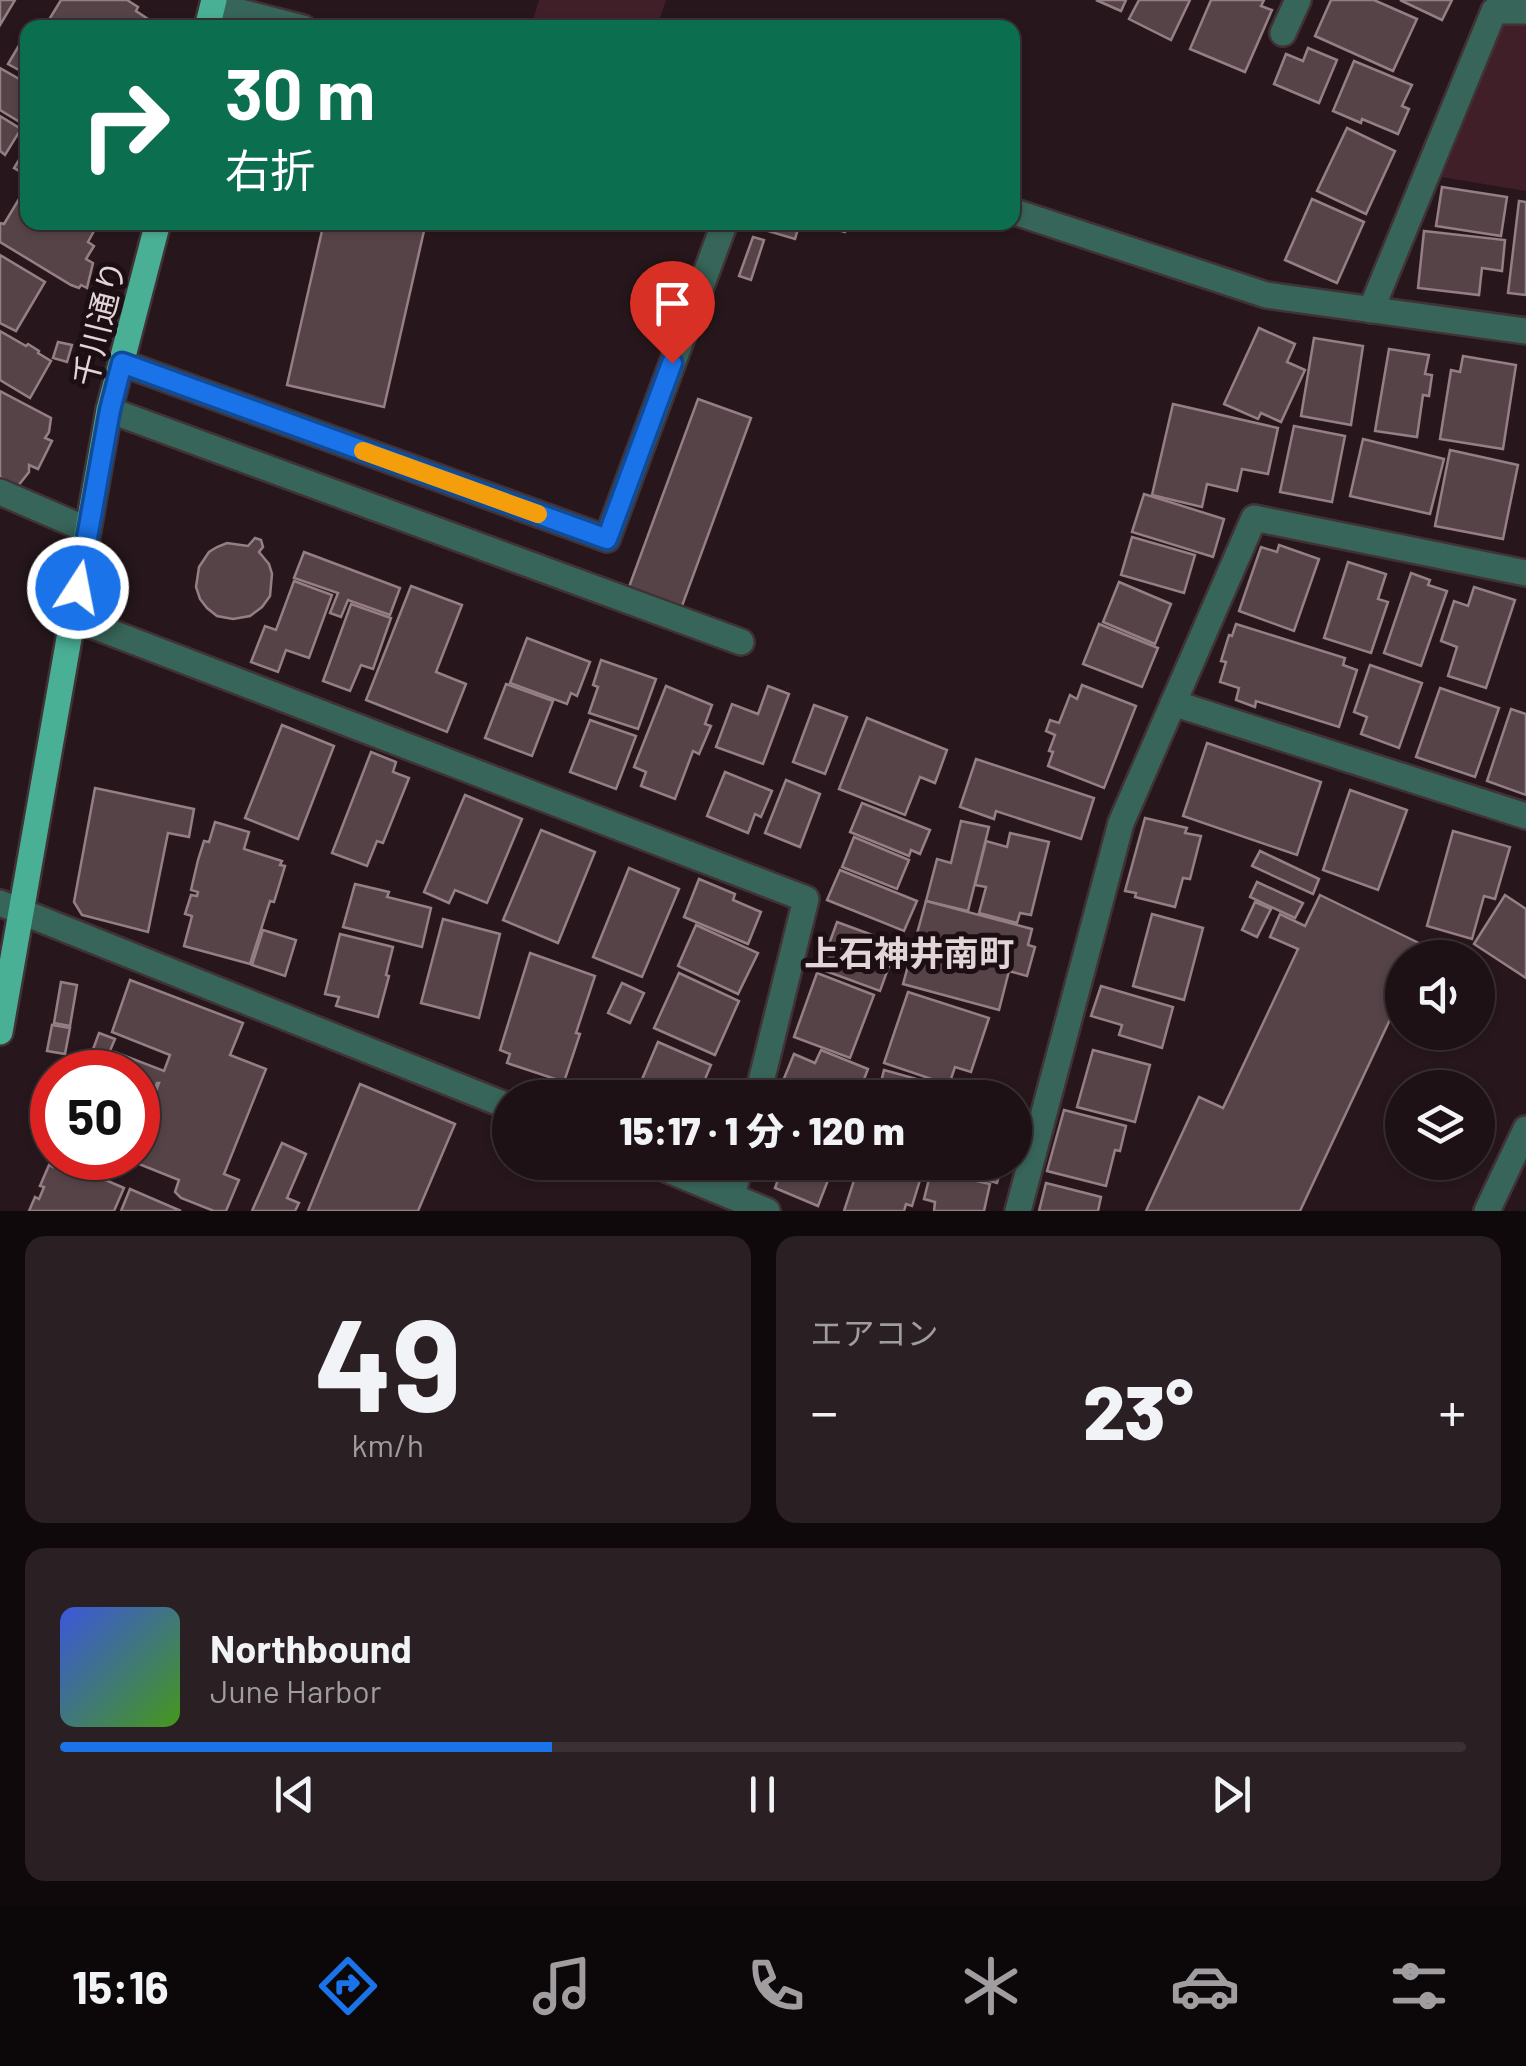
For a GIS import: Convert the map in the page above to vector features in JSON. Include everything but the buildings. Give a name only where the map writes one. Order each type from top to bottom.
[{"type":"main road","name":"千川通り","points":[[0,1032],[11,908],[72,618],[110,410],[156,230]]},
{"type":"street","points":[[1282,33],[1298,0]]},
{"type":"street","points":[[211,11],[260,20]]},
{"type":"street","points":[[1371,310],[1494,11],[1526,12]]},
{"type":"street","points":[[1020,214],[1266,295],[1526,331]]},
{"type":"street","points":[[122,363],[607,539],[722,230]]},
{"type":"street","points":[[110,410],[741,642]]},
{"type":"street","points":[[0,492],[88,530]]},
{"type":"street","points":[[1018,1211],[1121,823],[1254,518],[1526,573]]},
{"type":"street","points":[[72,618],[806,899],[761,1080]]},
{"type":"street","points":[[1173,703],[1526,816]]},
{"type":"street","points":[[11,908],[492,1100]]},
{"type":"street","points":[[1487,1211],[1526,1129]]},
{"type":"street","points":[[693,1180],[767,1211]]},
{"type":"street","points":[[732,1196],[736,1180]]},
{"type":"shaded area","points":[[539,0],[666,0],[659,20],[533,20]]},
{"type":"shaded area","points":[[1502,24],[1526,25],[1526,191],[1442,177]]},
{"type":"slow traffic","points":[[363,451],[538,514]]},
{"type":"district","name":"上石神井南町","points":[[909,952]]},
{"type":"route","points":[[78,588],[122,363],[607,539],[672,363]]}]
